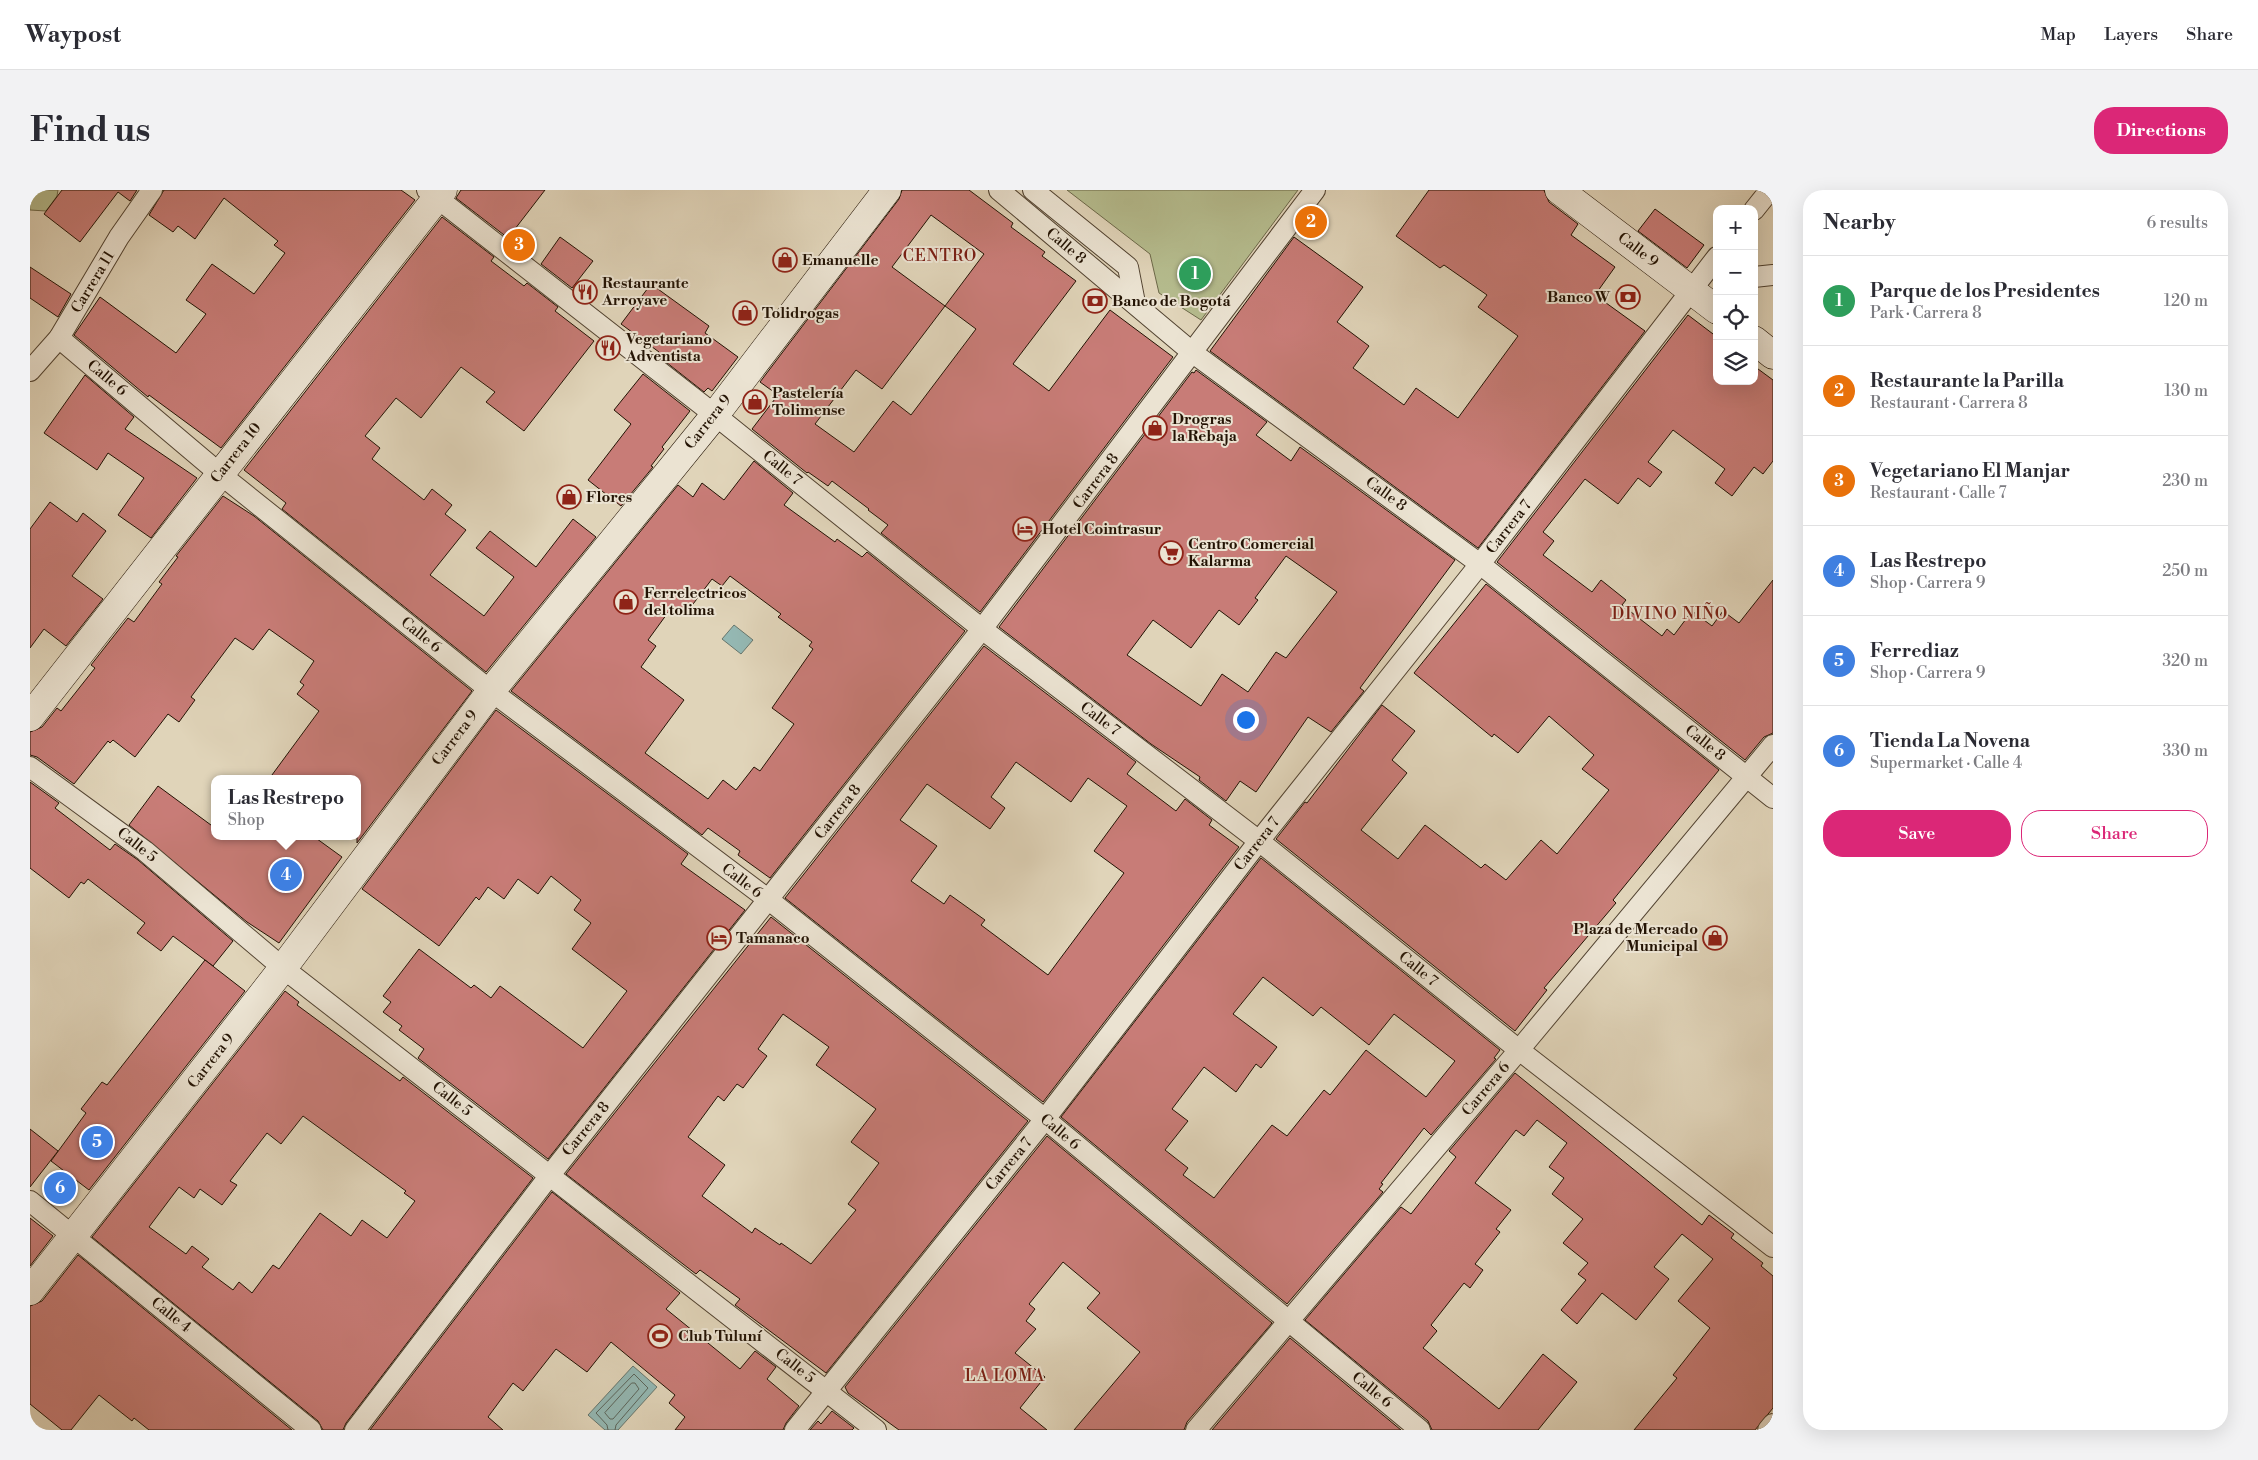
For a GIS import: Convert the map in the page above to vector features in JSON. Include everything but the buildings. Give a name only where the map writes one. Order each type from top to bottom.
[{"type":"main road","name":"Carrera 9","points":[[30,1291],[75,1236],[283,968],[491,691],[715,415],[887,190]]},
{"type":"main road","name":"Calle 9","points":[[1559,190],[1704,286],[1713,303]]},
{"type":"main road","name":"Carrera 10","points":[[30,717],[220,474],[435,193]]},
{"type":"main road","points":[[1758,343],[1773,355]]},
{"type":"street","name":"Carrera 11","points":[[30,371],[59,338],[119,237],[152,190]]},
{"type":"street","name":"Calle 8","points":[[999,190],[1193,353],[1480,564],[1773,798]]},
{"type":"street","points":[[1033,190],[1128,267],[1134,303]]},
{"type":"street","name":"Carrera 8","points":[[355,1430],[550,1175],[982,629],[1315,190]]},
{"type":"street","points":[[1758,205],[1770,190]]},
{"type":"street","name":"Calle 7","points":[[435,193],[982,629],[1259,840],[1520,1050],[1773,1247]]},
{"type":"street","name":"Carrera 7","points":[[796,1430],[1045,1119],[1259,840],[1704,286],[1713,266]]},
{"type":"street","points":[[1758,277],[1773,275]]},
{"type":"street","name":"Calle 6","points":[[59,338],[220,474],[491,691],[769,900],[1045,1119],[1420,1430]]},
{"type":"street","name":"Carrera 6","points":[[1196,1430],[1520,1050],[1773,746]]},
{"type":"street","name":"Calle 5","points":[[30,767],[145,851],[283,968],[876,1430]]},
{"type":"street","name":"Calle 4","points":[[30,1201],[311,1430]]},
{"type":"street","points":[[1768,1430],[1773,1424]]},
{"type":"green space","points":[[30,190],[58,190],[57,196],[46,211],[30,210]]},
{"type":"green space","points":[[1067,190],[1298,190],[1201,320],[1159,293],[1150,254]]},
{"type":"water","points":[[734,625],[753,640],[741,654],[722,639]]},
{"type":"water","points":[[633,1366],[657,1387],[618,1430],[605,1430],[588,1415]]},
{"type":"place","name":"Restaurante la Parilla","points":[[1311,222]]},
{"type":"place","name":"Vegetariano El Manjar","points":[[519,245]]},
{"type":"place","name":"Emanuelle","points":[[785,260]]},
{"type":"place","name":"Parque de los Presidentes","points":[[1195,274]]},
{"type":"place","name":"Restaurante Arroyave","points":[[585,292]]},
{"type":"place","name":"Banco W","points":[[1628,297]]},
{"type":"place","name":"Banco de Bogotá","points":[[1095,301]]},
{"type":"place","name":"Tolidrogas","points":[[745,313]]},
{"type":"place","name":"Vegetariano Adventista","points":[[608,348]]},
{"type":"place","name":"Pastelería Tolimense","points":[[755,402]]},
{"type":"place","name":"Drogras la Rebaja","points":[[1155,428]]},
{"type":"place","name":"Flores","points":[[569,497]]},
{"type":"place","name":"Hotel Cointrasur","points":[[1025,529]]},
{"type":"place","name":"Centro Comercial Kalarma","points":[[1171,553]]},
{"type":"place","name":"Ferrelectricos del tolima","points":[[626,602]]},
{"type":"place","name":"Las Restrepo","points":[[286,875]]},
{"type":"place","name":"Tamanaco","points":[[719,938]]},
{"type":"place","name":"Plaza de Mercado Municipal","points":[[1715,938]]},
{"type":"place","name":"Ferrediaz","points":[[97,1142]]},
{"type":"place","name":"Tienda La Novena","points":[[60,1188]]},
{"type":"place","name":"Club Tuluní","points":[[660,1336]]},
{"type":"district","name":"CENTRO","points":[[940,256]]},
{"type":"district","name":"DIVINO NIÑO","points":[[1670,614]]},
{"type":"district","name":"LA LOMA","points":[[1005,1376]]}]
